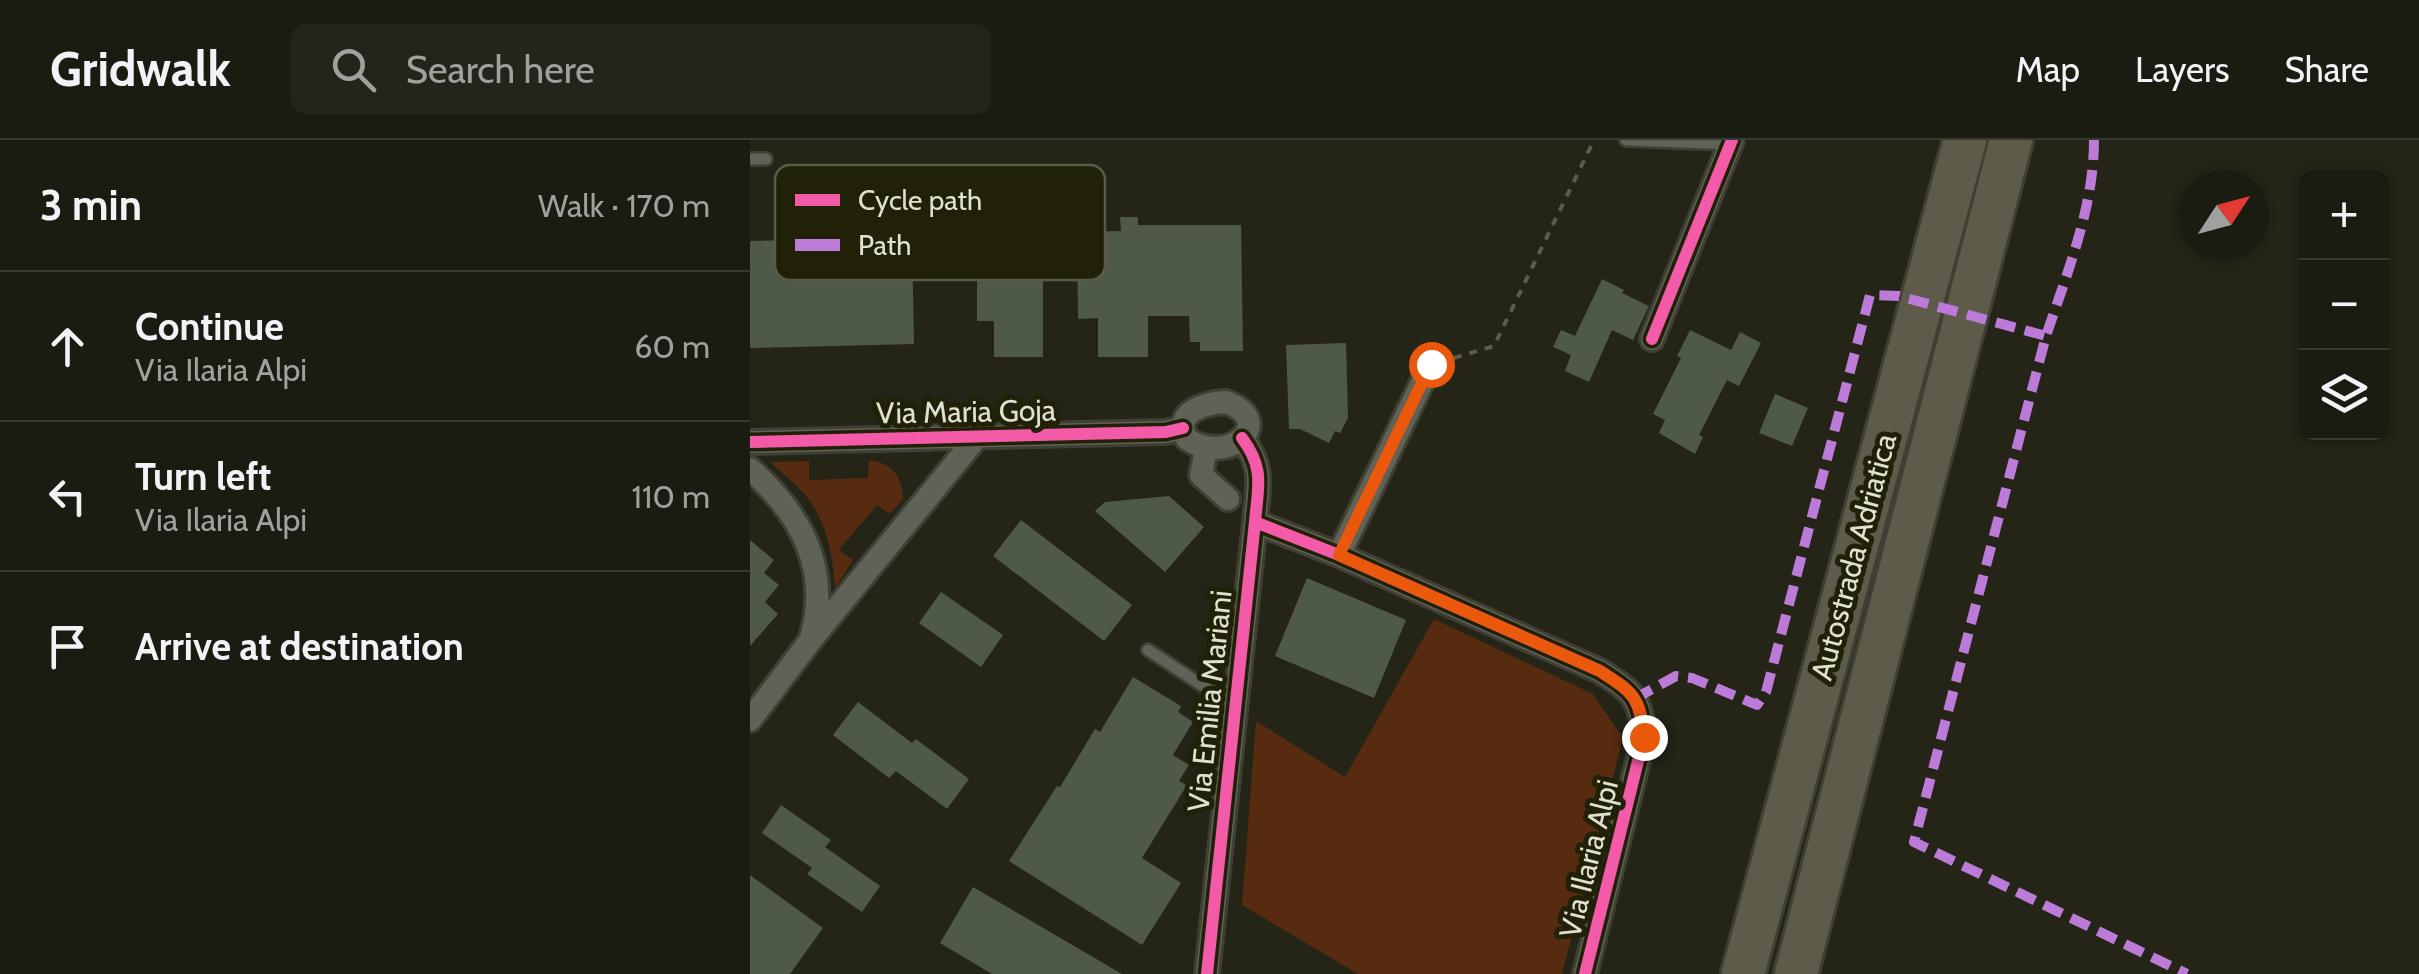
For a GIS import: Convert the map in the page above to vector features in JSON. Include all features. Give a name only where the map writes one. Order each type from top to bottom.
[{"type":"highway","name":"Autostrada Adriatica","points":[[1743,974],[1965,140]]},
{"type":"highway","name":"Autostrada Adriatica","points":[[1796,974],[2011,140]]},
{"type":"street","points":[[1652,338],[1731,142]]},
{"type":"street","points":[[1339,555],[1431,364]]},
{"type":"street","points":[[1226,402],[1238,407],[1250,422],[1242,438],[1219,449],[1206,449],[1187,439],[1184,420],[1190,412],[1226,402]]},
{"type":"street","name":"Via Maria Goja","points":[[750,442],[1166,432],[1183,428]]},
{"type":"street","points":[[750,720],[977,437]]},
{"type":"street","name":"Via Emilia Mariani","points":[[1207,974],[1258,477],[1256,456],[1242,438]]},
{"type":"street","points":[[1206,449],[1201,475],[1228,499]]},
{"type":"street","points":[[750,470],[784,502],[812,555],[818,604],[810,641]]},
{"type":"street","name":"Via Ilaria Alpi","points":[[1255,522],[1339,555],[1600,671],[1627,689],[1641,709],[1644,737],[1585,974]]},
{"type":"lane","points":[[1626,140],[1731,142]]},
{"type":"lane","points":[[750,159],[766,158]]},
{"type":"lane","points":[[1148,650],[1234,706]]},
{"type":"path","points":[[1431,364],[1494,346],[1594,140]]},
{"type":"shaded area","points":[[869,460],[895,472],[903,499],[890,514],[877,505],[839,550],[853,560],[835,588],[830,552],[819,517],[802,492],[770,462],[809,461],[809,480],[868,478]]},
{"type":"shaded area","points":[[1434,619],[1593,694],[1623,738],[1562,974],[1358,974],[1242,905],[1256,721],[1345,777]]},
{"type":"building","points":[[1120,217],[1138,217],[1138,225],[1241,225],[1243,351],[1200,351],[1200,342],[1190,342],[1189,316],[1148,316],[1148,357],[1098,357],[1098,318],[1078,319],[1078,280],[1105,280],[1105,231],[1121,231]]},
{"type":"building","points":[[775,240],[775,280],[913,280],[914,344],[750,348],[750,241]]},
{"type":"building","points":[[1602,279],[1649,306],[1633,340],[1612,330],[1589,382],[1565,371],[1571,355],[1553,347],[1561,330],[1575,336]]},
{"type":"building","points":[[977,280],[1043,280],[1043,357],[994,357],[994,321],[977,321]]},
{"type":"building","points":[[1690,330],[1731,350],[1740,332],[1761,343],[1739,386],[1727,380],[1699,435],[1703,437],[1695,454],[1659,433],[1665,420],[1653,414],[1681,358],[1677,356]]},
{"type":"building","points":[[1346,343],[1348,418],[1340,433],[1335,431],[1329,443],[1300,429],[1289,429],[1286,345]]},
{"type":"building","points":[[1775,394],[1808,408],[1792,446],[1759,433]]},
{"type":"building","points":[[1169,496],[1204,527],[1165,572],[1095,511],[1105,502]]},
{"type":"building","points":[[1021,520],[1132,605],[1104,641],[993,556]]},
{"type":"building","points":[[750,540],[774,560],[764,573],[779,585],[765,602],[778,614],[750,646]]},
{"type":"building","points":[[1307,578],[1406,620],[1374,698],[1275,656]]},
{"type":"building","points":[[941,592],[1003,635],[981,667],[919,623]]},
{"type":"building","points":[[1133,677],[1181,706],[1178,712],[1193,722],[1173,755],[1189,765],[1179,781],[1187,785],[1142,858],[1181,883],[1142,945],[1009,861],[1095,729],[1100,732]]},
{"type":"building","points":[[858,702],[969,779],[947,809],[896,771],[889,778],[833,735]]},
{"type":"building","points":[[781,805],[831,840],[825,847],[880,886],[862,912],[807,874],[812,868],[762,833]]},
{"type":"building","points":[[750,875],[823,928],[790,974],[750,974]]},
{"type":"building","points":[[973,887],[1122,974],[992,974],[940,943]]},
{"type":"marked path","points":[[2094,140],[2084,215],[2046,336],[1914,842],[2187,974]]},
{"type":"marked path","points":[[1634,699],[1676,676],[1692,678],[1757,705],[1766,692],[1870,295],[1899,296],[2046,336]]},
{"type":"cycle path","points":[[1652,339],[1732,140]]},
{"type":"cycle path","points":[[750,442],[1166,432],[1183,428]]},
{"type":"cycle path","points":[[1207,974],[1258,488],[1254,459],[1242,438]]},
{"type":"cycle path","points":[[1255,522],[1339,555],[1600,671],[1633,697],[1644,737],[1585,974]]},
{"type":"route","points":[[1431,364],[1339,555],[1600,671],[1627,689],[1641,709],[1644,737]]}]
